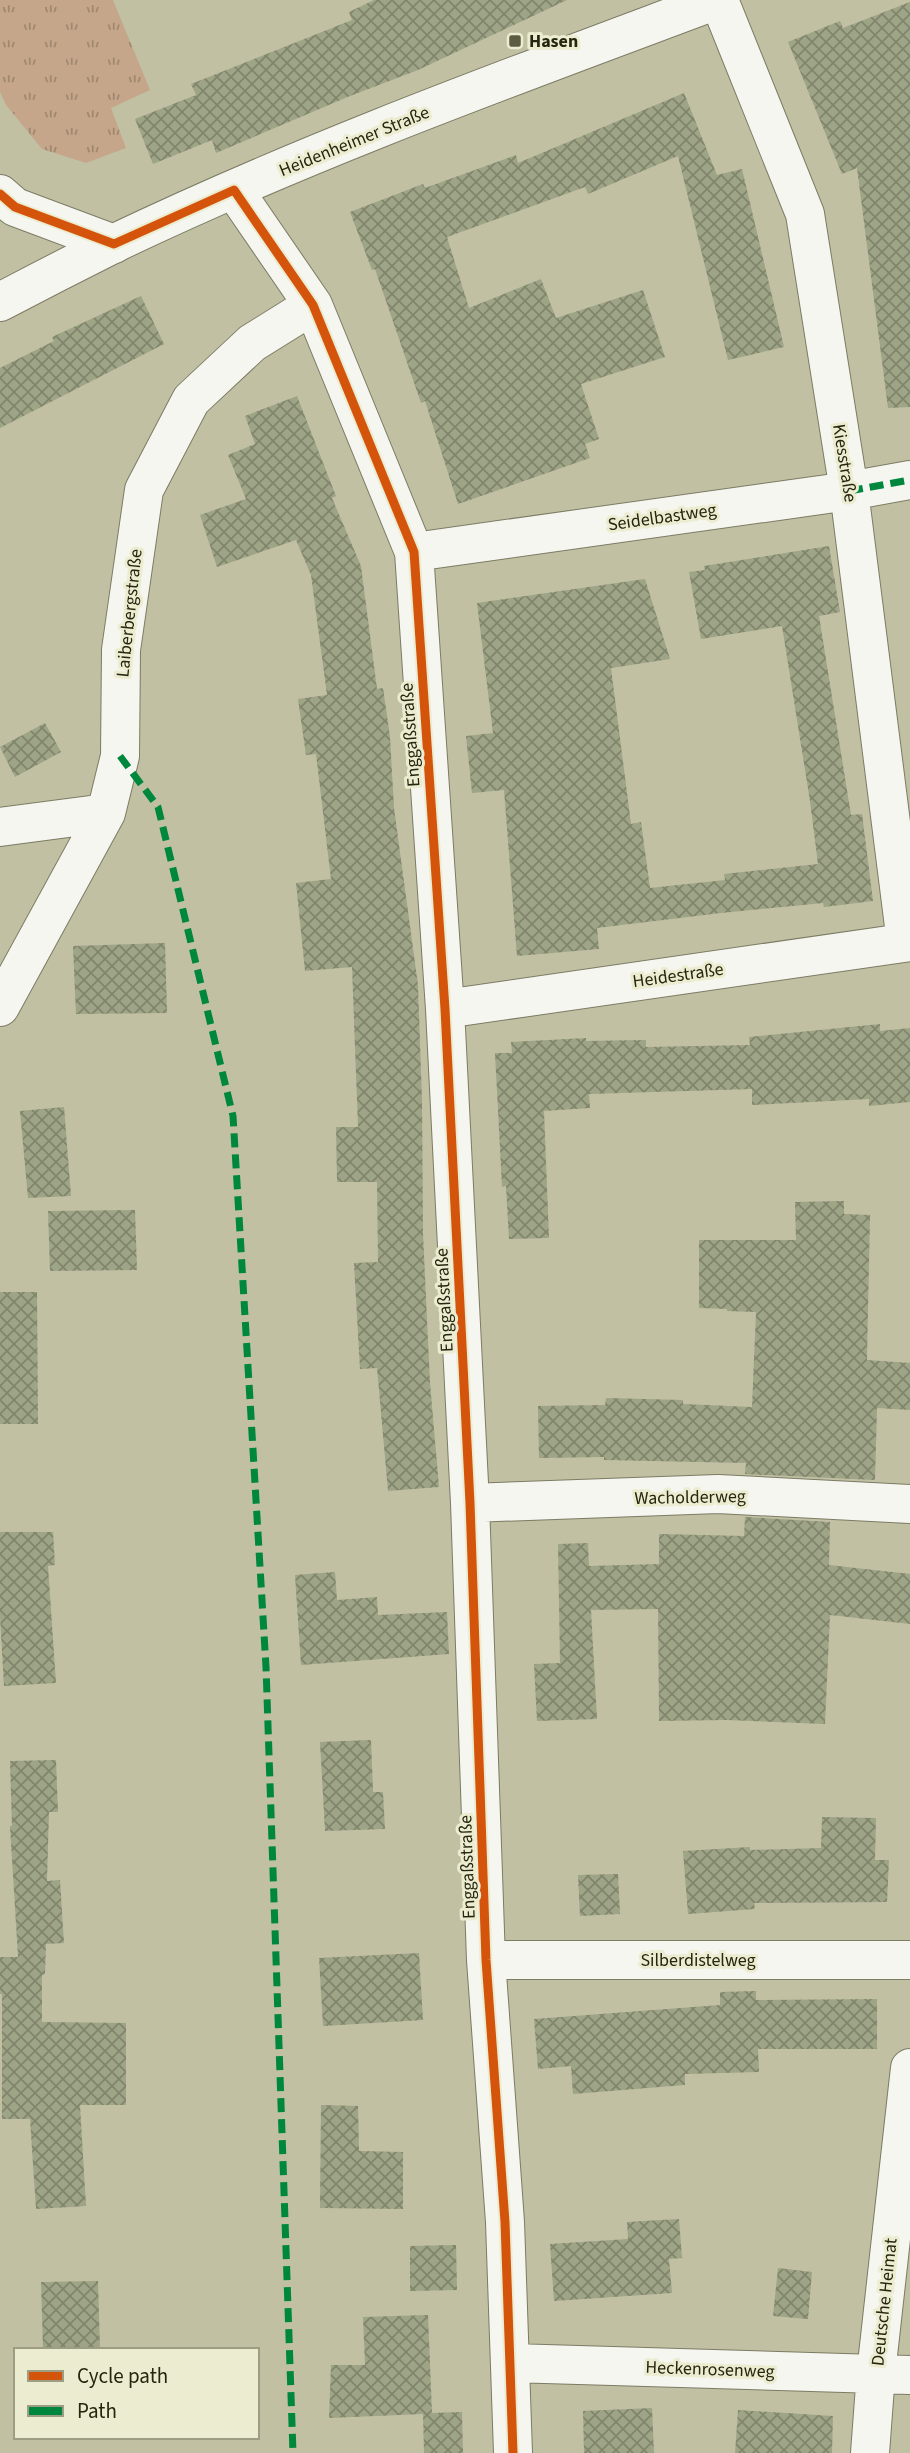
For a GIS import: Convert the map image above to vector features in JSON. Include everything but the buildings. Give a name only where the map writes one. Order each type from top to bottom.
[{"type":"street","name":"Heidenheimer Straße","points":[[0,302],[114,244],[234,190],[529,71],[718,0]]},
{"type":"street","name":"Kiesstraße","points":[[718,0],[805,214],[849,491],[908,942]]},
{"type":"street","name":"Enggaßstraße","points":[[234,190],[313,305],[414,552],[445,1009],[470,1503],[486,1960],[505,2222],[513,2453]]},
{"type":"street","points":[[0,194],[15,207],[114,244]]},
{"type":"street","name":"Laiberbergstraße","points":[[0,1006],[106,813],[120,756],[121,650],[144,490],[191,400],[252,343],[313,305]]},
{"type":"street","name":"Seidelbastweg","points":[[414,552],[849,491],[910,480]]},
{"type":"street","points":[[0,827],[106,813]]},
{"type":"street","name":"Heidestraße","points":[[445,1009],[908,942]]},
{"type":"street","name":"Wacholderweg","points":[[470,1503],[718,1494],[910,1504]]},
{"type":"street","name":"Silberdistelweg","points":[[486,1960],[910,1960]]},
{"type":"street","name":"Deutsche Heimat","points":[[870,2453],[893,2374],[910,2068]]},
{"type":"street","name":"Heckenrosenweg","points":[[510,2363],[893,2374]]},
{"type":"green space","points":[[0,0],[113,0],[150,90],[111,108],[126,148],[86,163],[42,149],[6,105],[0,92]]},
{"type":"marked path","points":[[849,491],[910,480]]},
{"type":"marked path","points":[[120,756],[158,807],[233,1116],[266,1667],[293,2453]]},
{"type":"cycle path","points":[[0,194],[15,207],[114,244],[234,190],[313,305],[414,552],[445,1009],[470,1503],[486,1960],[505,2222],[513,2453]]},
{"type":"place","name":"Hasen","points":[[515,41]]}]
